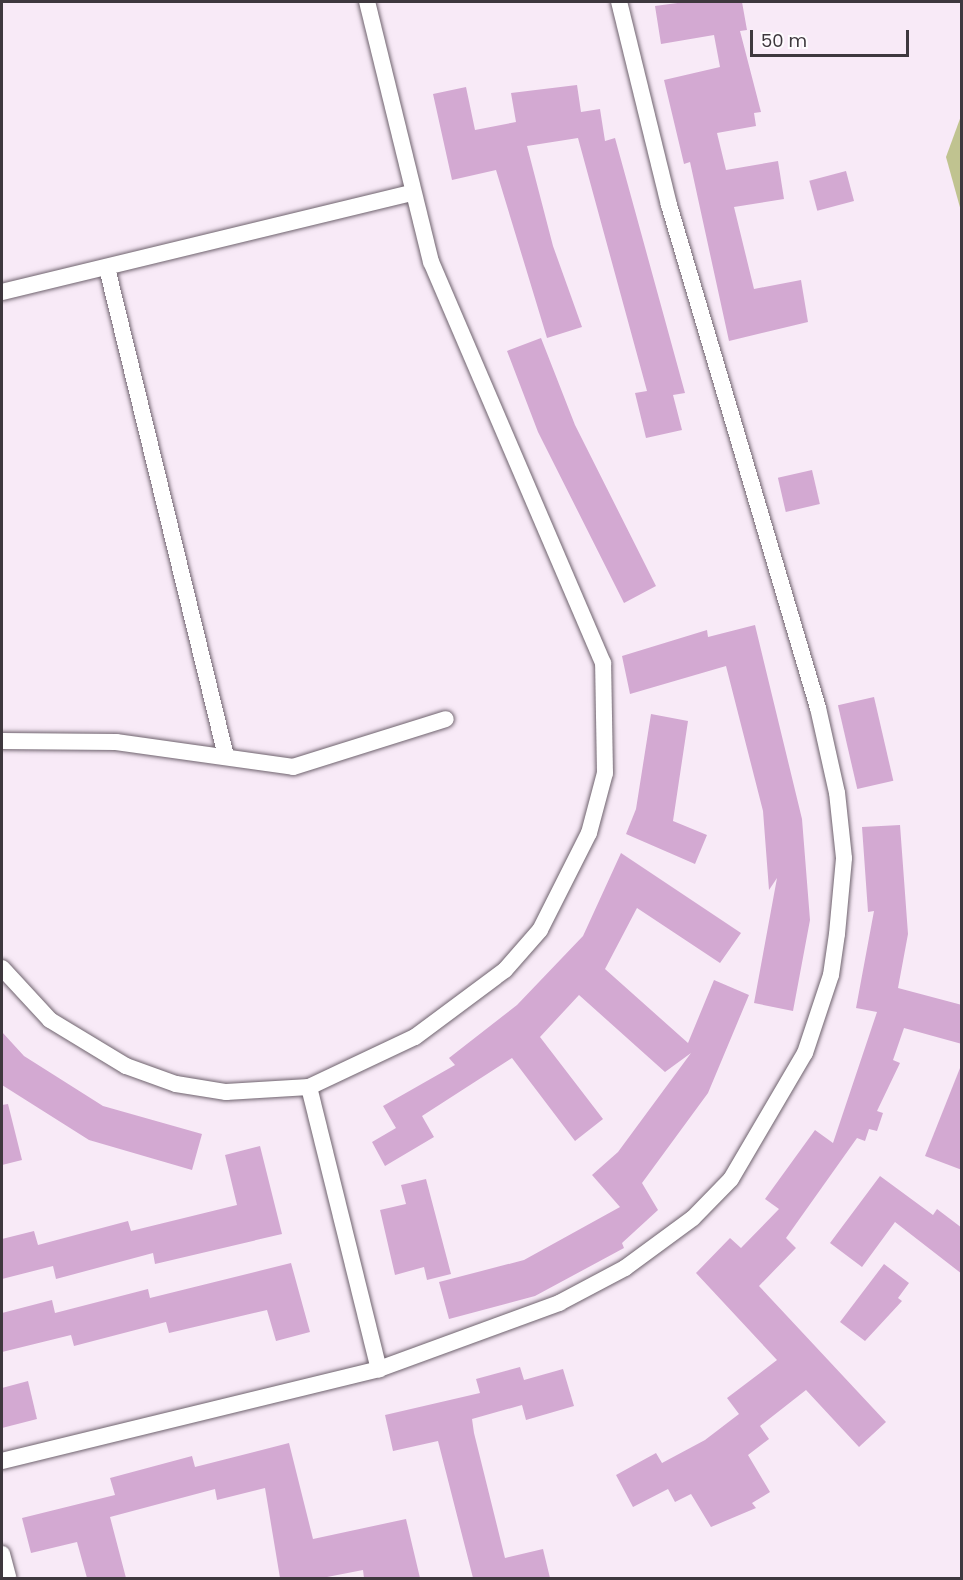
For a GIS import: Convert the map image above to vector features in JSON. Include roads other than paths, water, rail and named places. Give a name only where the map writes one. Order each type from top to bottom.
[{"type":"street","points":[[2,969],[50,1020],[126,1066],[176,1084],[226,1092],[309,1087],[415,1037],[505,970],[540,930],[566,883],[589,833],[605,773],[603,663],[436,272],[412,193],[367,2]]},
{"type":"street","points":[[2,1461],[379,1369],[559,1303],[625,1268],[693,1218],[731,1179],[774,1113],[805,1053],[831,975],[844,858],[837,793],[818,708],[669,205],[619,2]]},
{"type":"street","points":[[2,292],[412,193]]},
{"type":"street","points":[[107,268],[226,756]]},
{"type":"street","points":[[2,741],[116,742],[185,756],[226,756],[293,767],[446,719]]},
{"type":"street","points":[[309,1087],[379,1369]]},
{"type":"street","points":[[2,1554],[8,1577]]}]
